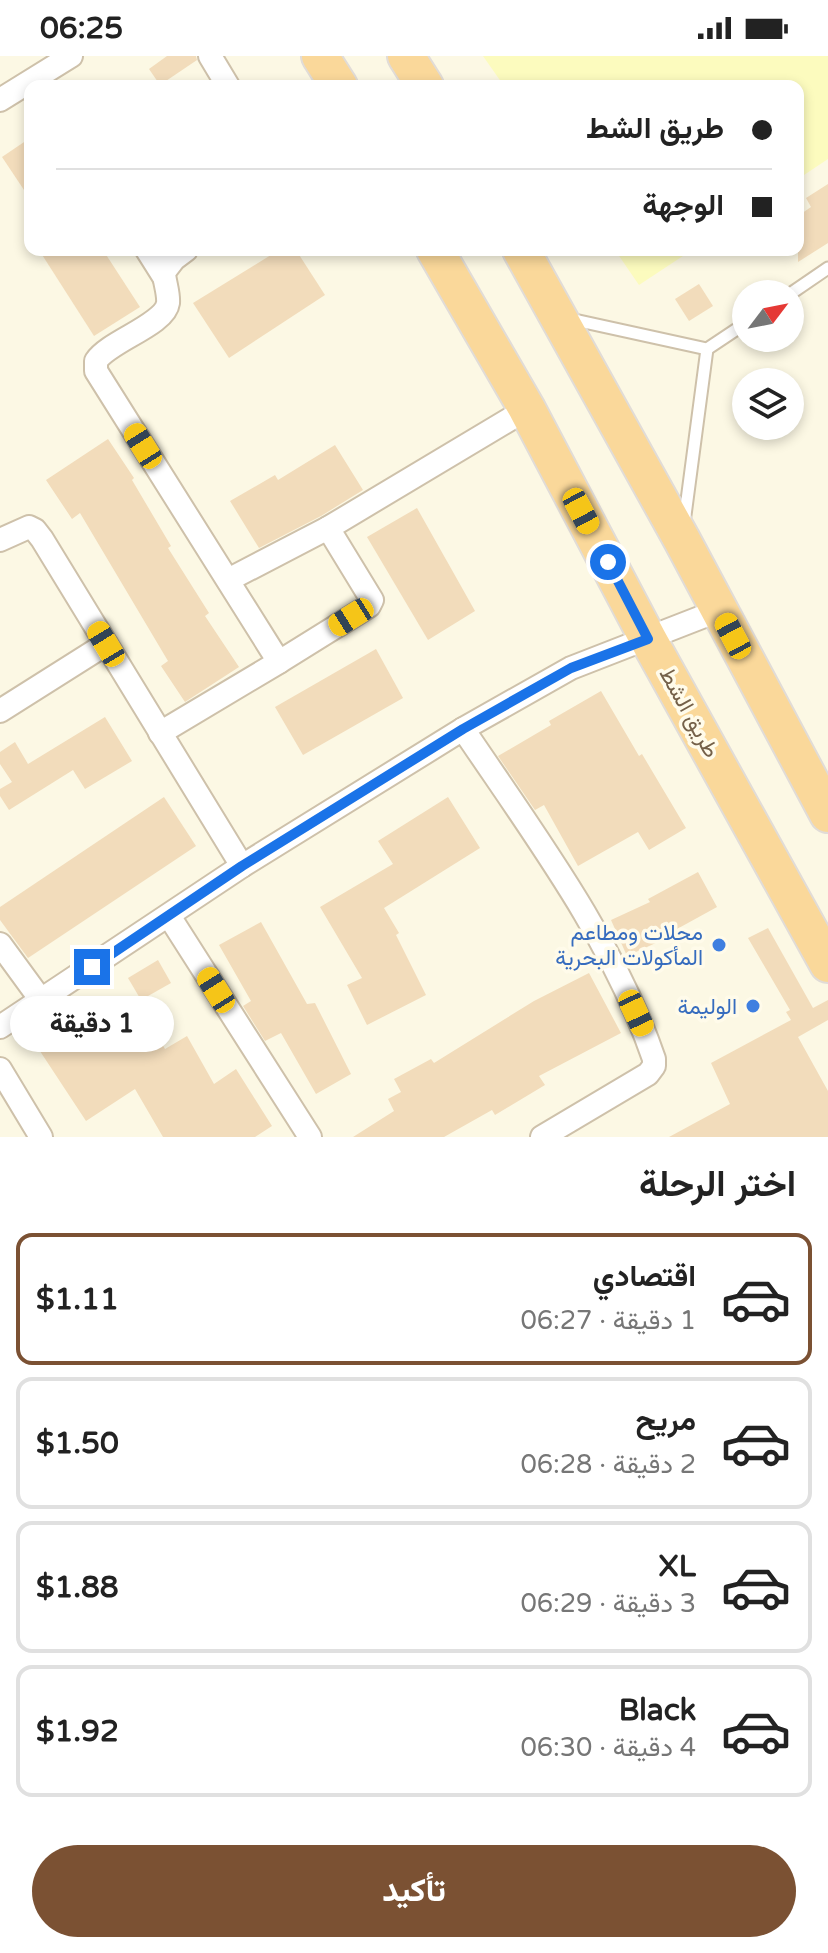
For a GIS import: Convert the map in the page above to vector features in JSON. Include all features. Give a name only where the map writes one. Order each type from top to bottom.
[{"type":"highway","points":[[320,56],[335,80]]},
{"type":"highway","points":[[406,56],[421,80]]},
{"type":"highway","name":"طريق الشط","points":[[438,256],[527,409],[648,639],[828,964]]},
{"type":"highway","points":[[524,256],[682,540],[828,814]]},
{"type":"street","points":[[32,80],[71,56]]},
{"type":"street","points":[[210,56],[224,80]]},
{"type":"street","points":[[0,100],[24,85]]},
{"type":"street","points":[[151,256],[164,277]]},
{"type":"street","points":[[179,256],[167,266],[164,277],[168,304],[165,310],[103,352],[96,361],[96,371],[279,662]]},
{"type":"street","points":[[228,580],[328,528],[527,409]]},
{"type":"street","points":[[0,540],[21,529],[29,527],[35,530],[242,866]]},
{"type":"street","points":[[160,733],[369,606],[372,600],[328,528]]},
{"type":"street","points":[[0,1027],[242,866],[463,729],[571,668],[720,610]]},
{"type":"street","points":[[0,711],[106,644]]},
{"type":"street","points":[[463,729],[592,927],[628,994],[654,1059],[654,1066],[648,1074],[542,1137]]},
{"type":"street","points":[[169,916],[310,1137]]},
{"type":"street","points":[[0,944],[41,1000]]},
{"type":"street","points":[[0,1069],[41,1137]]},
{"type":"lane","points":[[804,284],[828,268]]},
{"type":"lane","points":[[560,317],[707,349],[732,332]]},
{"type":"lane","points":[[682,540],[707,349]]},
{"type":"sand","points":[[483,56],[828,56],[828,159],[804,175],[804,80],[500,80]]},
{"type":"sand","points":[[619,256],[683,256],[639,285]]},
{"type":"building","points":[[167,56],[196,56],[197,60],[167,80],[157,80],[149,69]]},
{"type":"building","points":[[24,142],[24,190],[2,157]]},
{"type":"building","points":[[828,184],[828,243],[798,262],[798,256],[804,256],[804,212],[811,207],[806,198]]},
{"type":"building","points":[[43,256],[107,256],[140,307],[94,336]]},
{"type":"building","points":[[269,256],[300,256],[325,295],[229,358],[193,303]]},
{"type":"building","points":[[699,284],[713,306],[689,321],[675,299]]},
{"type":"building","points":[[108,439],[134,478],[132,480],[171,546],[168,548],[209,613],[205,616],[239,667],[185,702],[161,666],[168,661],[80,513],[72,519],[46,480]]},
{"type":"building","points":[[335,445],[363,490],[259,548],[230,501],[275,475],[278,480]]},
{"type":"building","points":[[417,508],[475,611],[428,640],[367,537]]},
{"type":"building","points":[[376,649],[403,698],[303,755],[275,707]]},
{"type":"building","points":[[601,691],[686,828],[649,850],[638,832],[578,866],[544,805],[535,810],[498,756]]},
{"type":"building","points":[[105,717],[132,761],[85,789],[73,770],[9,810],[0,796],[0,789],[12,782],[0,764],[0,752],[15,742],[28,764]]},
{"type":"building","points":[[164,797],[196,846],[28,958],[0,920],[0,907]]},
{"type":"building","points":[[448,797],[480,848],[384,908],[399,933],[396,935],[426,995],[367,1025],[347,985],[362,978],[320,907],[393,864],[378,841]]},
{"type":"building","points":[[698,872],[717,907],[658,942],[627,956],[611,920],[650,902],[648,899]]},
{"type":"building","points":[[261,922],[307,1004],[315,1003],[351,1074],[316,1094],[281,1033],[265,1041],[243,1006],[251,1001],[219,945]]},
{"type":"building","points":[[768,928],[813,1008],[828,1000],[828,1020],[798,1037],[828,1091],[828,1137],[669,1137],[730,1104],[711,1063],[791,1020],[786,1012],[790,1010],[748,938]]},
{"type":"building","points":[[158,960],[171,983],[141,1000],[128,978]]},
{"type":"building","points":[[589,973],[621,1033],[539,1076],[545,1085],[495,1115],[492,1110],[444,1137],[353,1137],[394,1111],[388,1099],[401,1092],[394,1079],[431,1059],[434,1063],[534,1001]]},
{"type":"building","points":[[135,998],[165,1049],[187,1036],[214,1084],[236,1069],[272,1126],[255,1137],[163,1137],[135,1089],[86,1121],[34,1042],[75,1015],[84,1028]]},
{"type":"place","name":"محلات ومطاعم المأكولات البحرية","points":[[719,945]]},
{"type":"place","name":"الوليمة","points":[[753,1006]]},
{"type":"route","points":[[92,967],[242,866],[463,729],[571,668],[648,639],[608,562]]}]
